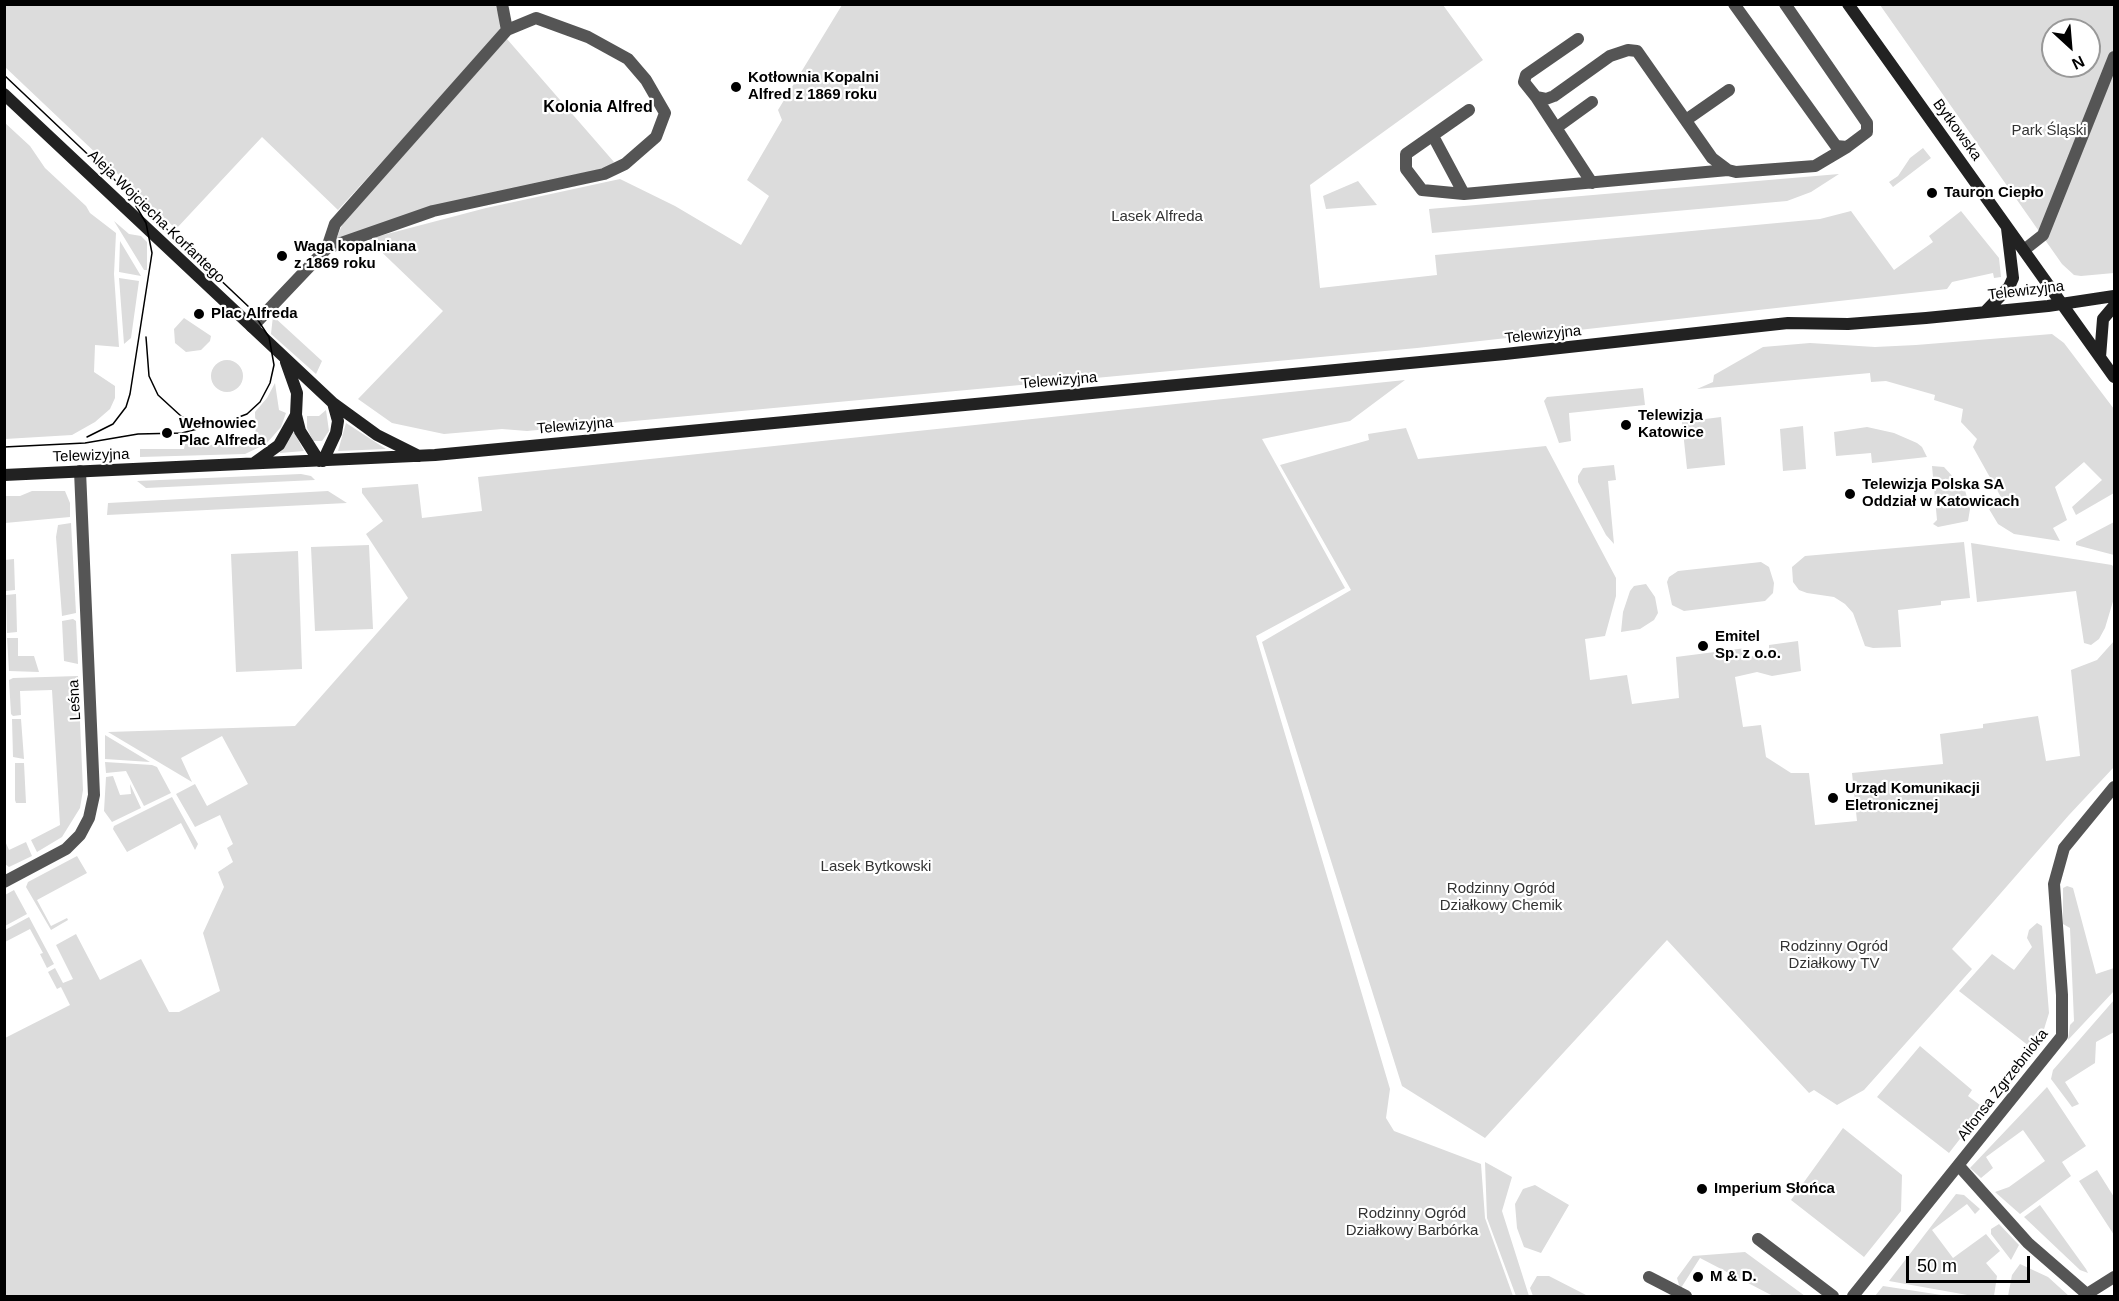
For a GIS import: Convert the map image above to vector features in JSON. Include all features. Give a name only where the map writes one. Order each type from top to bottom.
[{"type":"street","points":[[502,4],[507,30]]},
{"type":"street","points":[[1734,4],[1836,146],[1847,147]]},
{"type":"street","points":[[1469,110],[1406,154],[1406,169],[1422,190],[1464,194],[1728,170],[1736,172],[1815,166],[1867,132],[1868,123],[1785,4]]},
{"type":"street","name":"Bytkowska","points":[[1848,4],[2115,377]]},
{"type":"street","points":[[252,327],[327,248],[335,224],[507,30],[536,18],[588,37],[628,59],[646,80],[665,113],[657,137],[625,164],[604,174],[433,211],[327,248]]},
{"type":"street","points":[[1578,39],[1526,75],[1524,82],[1536,96],[1592,183]]},
{"type":"street","points":[[1536,96],[1545,99],[1554,96],[1610,56],[1628,50],[1637,51],[1712,158],[1728,170]]},
{"type":"street","points":[[2024,250],[2043,235],[2115,57]]},
{"type":"street","points":[[1686,120],[1729,90]]},
{"type":"street","name":"Aleja Wojciecha Korfantego","points":[[4,94],[252,327],[286,362],[333,403],[377,435],[420,456]]},
{"type":"street","points":[[1556,128],[1592,102]]},
{"type":"street","points":[[1433,136],[1464,194]]},
{"type":"street","points":[[1985,312],[2009,287],[2013,278],[2006,224]]},
{"type":"street","name":"Telewizyjna","points":[[4,475],[420,456],[1505,354],[1788,323],[1856,324],[1985,312],[2115,296]]},
{"type":"street","points":[[2100,357],[2103,319],[2115,306]]},
{"type":"street","name":"Aleja Wojciecha Korfantego","points":[[286,362],[297,393],[296,416],[303,439],[321,461]]},
{"type":"street","points":[[321,461],[336,433],[338,421],[333,403]]},
{"type":"street","points":[[253,464],[279,445],[296,416]]},
{"type":"street","name":"Leśna","points":[[4,882],[66,849],[80,835],[89,818],[94,795],[80,471]]},
{"type":"street","name":"Alfonsa Zgrzebnioka","points":[[1853,1296],[2062,1036],[2062,995],[2054,884],[2064,848],[2115,787]]},
{"type":"street","points":[[1959,1166],[2028,1243],[2088,1295],[2115,1277]]},
{"type":"street","points":[[1758,1239],[1833,1296]]},
{"type":"street","points":[[1649,1277],[1686,1296]]},
{"type":"green space","points":[[495,4],[502,25],[497,36],[338,210],[262,137],[176,229],[5,67],[4,5]]},
{"type":"green space","name":"Lasek Alfreda","points":[[842,5],[1443,5],[1483,60],[1310,185],[1320,288],[1437,275],[1435,255],[1820,219],[1851,211],[1894,270],[1933,242],[1929,236],[1961,211],[1999,258],[2001,277],[1994,278],[1993,273],[1952,282],[1947,289],[1417,348],[527,431],[502,429],[444,434],[392,423],[358,399],[443,311],[368,239],[486,208],[620,179],[675,206],[741,245],[769,196],[747,180],[782,120],[778,110]]},
{"type":"green space","name":"Park Śląski","points":[[1880,5],[2114,5],[2114,273],[2074,275],[2062,264]]},
{"type":"green space","points":[[507,39],[614,162],[603,170],[336,239],[343,223]]},
{"type":"green space","points":[[4,122],[30,146],[45,168],[86,206],[90,213],[116,233],[114,274],[119,347],[95,345],[94,372],[115,386],[115,398],[110,409],[95,422],[72,435],[5,439]]},
{"type":"green space","points":[[1923,148],[1931,158],[1893,187],[1889,182],[1898,176],[1910,158]]},
{"type":"green space","points":[[1839,174],[1811,192],[1787,201],[1432,233],[1429,209]]},
{"type":"green space","points":[[1358,181],[1377,205],[1326,209],[1323,196]]},
{"type":"green space","points":[[114,221],[129,234],[141,236],[147,242],[147,270],[144,270]]},
{"type":"green space","points":[[120,241],[141,276],[119,272]]},
{"type":"green space","points":[[119,278],[139,281],[131,338],[124,344]]},
{"type":"green space","points":[[273,316],[322,361],[316,374],[271,334]]},
{"type":"green space","points":[[184,318],[211,336],[210,341],[201,350],[186,352],[175,343],[174,329]]},
{"type":"green space","points":[[2052,334],[2064,343],[2114,409],[2114,493],[2076,515],[2072,507],[2102,480],[2084,462],[2055,487],[2067,520],[2053,528],[2060,541],[2014,534],[1998,524],[1989,509],[2002,499],[1973,447],[1977,439],[1961,422],[1963,409],[1934,400],[1935,395],[1886,381],[1871,382],[1870,373],[1697,389],[1713,382],[1714,375],[1763,347],[1810,343],[1875,347]]},
{"type":"green space","points":[[227,360],[239,364],[243,376],[239,388],[227,392],[215,388],[211,376],[215,364]]},
{"type":"green space","name":"Lasek Bytkowski","points":[[1405,380],[1350,421],[1262,439],[1345,588],[1256,636],[1390,1089],[1386,1118],[1394,1131],[1481,1164],[1485,1218],[1513,1296],[5,1296],[5,1038],[70,1005],[61,987],[57,989],[48,972],[55,968],[63,983],[73,979],[56,945],[76,934],[100,980],[141,959],[169,1012],[179,1012],[220,991],[203,933],[224,887],[218,872],[233,862],[227,848],[233,844],[220,815],[195,827],[176,794],[195,784],[207,806],[248,784],[222,736],[181,758],[192,782],[108,732],[295,726],[408,598],[366,534],[383,521],[362,493],[362,488],[418,484],[422,518],[482,511],[478,477]]},
{"type":"green space","points":[[275,383],[279,410],[286,413],[281,427],[266,444],[245,454],[140,457],[140,449],[184,449],[185,444],[256,446],[255,412],[267,398]]},
{"type":"green space","points":[[1643,388],[1645,405],[1569,413],[1571,441],[1559,443],[1544,401],[1547,397]]},
{"type":"green space","points":[[326,410],[329,431],[322,441],[313,441],[307,428],[307,416],[319,416]]},
{"type":"green space","points":[[1721,417],[1725,465],[1687,469],[1682,422]]},
{"type":"green space","points":[[346,423],[386,449],[338,451]]},
{"type":"green space","points":[[1803,426],[1806,469],[1783,471],[1780,429]]},
{"type":"green space","points":[[1867,427],[1894,433],[1917,443],[1927,457],[1872,463],[1871,453],[1836,456],[1834,432]]},
{"type":"green space","points":[[1406,428],[1418,459],[1546,446],[1616,578],[1616,596],[1605,636],[1585,639],[1590,680],[1627,675],[1632,704],[1679,698],[1676,657],[1746,648],[1748,657],[1769,654],[1769,645],[1798,641],[1801,671],[1772,676],[1757,672],[1735,677],[1743,727],[1761,725],[1766,757],[1791,773],[1809,773],[1815,825],[1857,821],[1852,773],[1943,764],[1940,734],[1983,728],[1983,724],[2038,716],[2046,761],[2080,756],[2071,670],[2097,660],[2114,641],[2114,767],[1952,949],[1972,969],[1864,1090],[1837,1105],[1814,1090],[1809,1093],[1667,940],[1485,1138],[1402,1086],[1262,642],[1351,590],[1280,465],[1369,440],[1368,434]]},
{"type":"green space","points":[[294,432],[304,451],[280,453],[280,452]]},
{"type":"green space","points":[[1614,465],[1616,480],[1608,481],[1614,544],[1606,535],[1578,482],[1578,476],[1583,468]]},
{"type":"green space","points":[[1932,466],[1944,467],[1965,490],[1970,509],[1968,521],[1938,527],[1933,524],[1937,520]]},
{"type":"green space","points":[[301,474],[311,476],[315,480],[146,488],[137,481]]},
{"type":"green space","points":[[32,491],[65,491],[70,503],[70,517],[5,523],[5,496],[20,496]]},
{"type":"green space","points":[[328,491],[347,503],[107,515],[108,503]]},
{"type":"green space","points":[[2114,522],[2114,555],[2076,545],[2076,542]]},
{"type":"green space","points":[[71,523],[76,613],[62,616],[56,537],[58,525]]},
{"type":"green space","points":[[1964,542],[1970,598],[1941,601],[1941,605],[1898,610],[1901,647],[1865,646],[1853,613],[1845,604],[1834,597],[1799,590],[1793,582],[1792,567],[1805,556]]},
{"type":"green space","points":[[1971,543],[2112,565],[2114,568],[2114,598],[2105,628],[2099,639],[2091,645],[2084,643],[2076,591],[1977,602]]},
{"type":"green space","points":[[369,545],[373,629],[315,631],[311,547]]},
{"type":"green space","points":[[298,551],[302,669],[236,672],[231,554]]},
{"type":"green space","points":[[14,559],[15,590],[6,591],[5,560]]},
{"type":"green space","points":[[1761,562],[1769,567],[1774,583],[1773,593],[1765,601],[1684,611],[1672,605],[1667,582],[1669,577],[1678,571]]},
{"type":"green space","points":[[1646,584],[1655,597],[1658,613],[1654,620],[1640,629],[1621,632],[1623,612],[1630,591],[1634,586]]},
{"type":"green space","points":[[16,594],[17,632],[7,633],[6,595]]},
{"type":"green space","points":[[73,619],[76,621],[78,664],[64,661],[62,621]]},
{"type":"green space","points":[[7,638],[18,638],[18,656],[34,656],[39,672],[9,671]]},
{"type":"green space","points":[[78,676],[83,790],[80,808],[62,837],[37,852],[31,840],[60,825],[52,690],[20,691],[21,715],[13,716],[9,680]]},
{"type":"green space","points":[[12,719],[21,719],[24,759],[13,757]]},
{"type":"green space","points":[[105,735],[150,762],[105,759]]},
{"type":"green space","points":[[105,762],[157,767],[171,793],[144,806],[126,771],[106,773]]},
{"type":"green space","points":[[15,763],[24,763],[26,803],[16,803],[15,800]]},
{"type":"green space","points":[[113,776],[120,795],[131,794],[130,784],[141,808],[112,822],[104,811],[106,777]]},
{"type":"green space","points":[[172,797],[198,844],[195,850],[181,823],[127,852],[113,829],[114,826]]},
{"type":"green space","points":[[5,841],[9,850],[26,842],[32,856],[9,867],[5,864]]},
{"type":"green space","points":[[77,856],[87,873],[37,900],[51,926],[67,918],[68,920],[51,930],[26,887],[28,882]]},
{"type":"green space","points":[[2067,886],[2073,888],[2096,974],[2114,968],[2114,991],[2068,1040],[2070,1025],[2074,1021],[2070,928],[2063,924],[2063,888]]},
{"type":"green space","points":[[14,890],[27,914],[5,926],[5,895]]},
{"type":"green space","points":[[29,917],[54,964],[47,968],[40,954],[43,953],[30,929],[5,942],[5,930]]},
{"type":"green space","points":[[2037,923],[2042,926],[2049,1013],[2041,1039],[2034,1050],[1959,991],[1992,954],[2014,970],[2032,947],[2027,938],[2029,930]]},
{"type":"green space","points":[[2114,1000],[2114,1032],[2096,1042],[2095,1063],[2065,1082],[2079,1104],[2072,1107],[2051,1079],[2053,1070]]},
{"type":"green space","points":[[1920,1046],[1972,1090],[1968,1096],[1984,1108],[1949,1153],[1877,1097]]},
{"type":"green space","points":[[2047,1087],[2086,1146],[2062,1162],[2071,1176],[2020,1214],[1995,1192],[2009,1187],[2045,1161],[2023,1130],[1986,1157],[1993,1168],[1981,1178],[1970,1168]]},
{"type":"green space","points":[[1843,1128],[1902,1175],[1901,1211],[1864,1257],[1791,1200]]},
{"type":"green space","points":[[1485,1162],[1512,1177],[1502,1211],[1529,1296],[1516,1296],[1487,1218]]},
{"type":"green space","points":[[2097,1170],[2114,1197],[2114,1235],[2079,1181]]},
{"type":"green space","points":[[1535,1185],[1569,1205],[1541,1253],[1524,1247],[1517,1228],[1515,1204],[1523,1189]]},
{"type":"green space","points":[[1956,1194],[1964,1195],[1980,1209],[1975,1214],[1967,1204],[1932,1230],[1953,1258],[1986,1234],[2000,1251],[1986,1263],[1997,1276],[1994,1296],[1973,1296],[1889,1281]]},
{"type":"green space","points":[[2040,1205],[2088,1273],[2080,1270],[2024,1217]]},
{"type":"green space","points":[[1999,1224],[2019,1245],[2011,1260],[1991,1234],[1991,1229]]},
{"type":"green space","points":[[1745,1252],[1805,1296],[1773,1296],[1700,1258],[1681,1288],[1679,1285],[1677,1278],[1693,1256]]},
{"type":"green space","points":[[2020,1264],[2048,1277],[2069,1296],[2008,1296],[2012,1275]]},
{"type":"green space","points":[[1537,1276],[1549,1276],[1586,1296],[1533,1296],[1530,1288]]},
{"type":"green space","points":[[1883,1286],[1948,1296],[1875,1296]]},
{"type":"tram line","points":[[4,75],[250,308],[269,337],[274,365],[270,383],[260,402],[247,414],[231,420],[182,433],[138,434],[85,443],[4,447]]},
{"type":"tram line","points":[[87,437],[113,424],[126,407],[130,394],[152,253],[146,223],[136,206]]},
{"type":"tram line","points":[[146,337],[149,376],[158,395],[182,417],[210,424]]},
{"type":"place","name":"Kotłownia Kopalni Alfred z 1869 roku","points":[[736,87]]},
{"type":"place","name":"Tauron Ciepło","points":[[1932,193]]},
{"type":"place","name":"Waga kopalniana z 1869 roku","points":[[282,256]]},
{"type":"place","name":"Plac Alfreda","points":[[199,314]]},
{"type":"place","name":"Telewizja Katowice","points":[[1626,425]]},
{"type":"place","name":"Wełnowiec Plac Alfreda","points":[[167,433]]},
{"type":"place","name":"Telewizja Polska SA Oddział w Katowicach","points":[[1850,494]]},
{"type":"place","name":"Emitel Sp. z o.o.","points":[[1703,646]]},
{"type":"place","name":"Urząd Komunikacji Eletronicznej","points":[[1833,798]]},
{"type":"place","name":"Imperium Słońca","points":[[1702,1189]]},
{"type":"place","name":"M & D.","points":[[1698,1277]]},
{"type":"district","name":"Kolonia Alfred","points":[[598,108]]},
{"type":"park label","name":"Rodzinny Ogród Działkowy Chemik","points":[[1501,898]]},
{"type":"park label","name":"Rodzinny Ogród Działkowy TV","points":[[1834,956]]},
{"type":"park label","name":"Rodzinny Ogród Działkowy Barbórka","points":[[1412,1222]]}]
